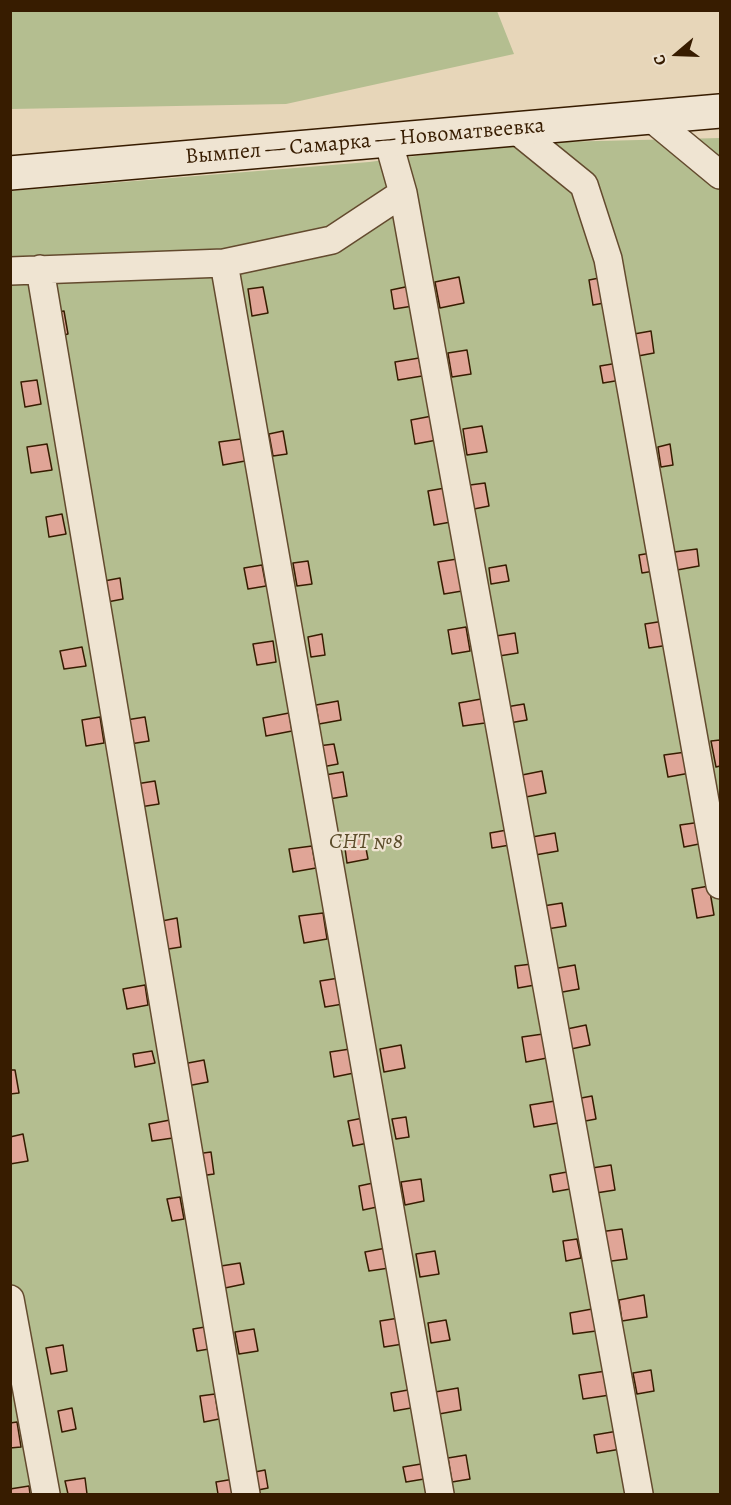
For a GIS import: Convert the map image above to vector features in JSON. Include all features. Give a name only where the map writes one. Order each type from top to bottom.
[{"type":"main road","name":"Вымпел — Самарка — Новоматвеевка","points":[[10,172],[720,111]]},
{"type":"street","points":[[650,117],[720,175]]},
{"type":"street","points":[[515,129],[584,185],[608,259],[720,885]]},
{"type":"street","points":[[388,140],[403,193],[639,1494]]},
{"type":"street","points":[[10,271],[224,262],[332,240],[403,193]]},
{"type":"street","points":[[224,262],[440,1494]]},
{"type":"street","points":[[40,269],[246,1494]]},
{"type":"street","points":[[10,1299],[46,1494]]},
{"type":"green space","points":[[10,11],[497,11],[514,54],[286,104],[11,109]]},
{"type":"green space","name":"СНТ №8","points":[[720,138],[720,1494],[11,1494],[11,191],[369,162],[517,143]]},
{"type":"building","points":[[459,277],[464,303],[440,308],[435,282]]},
{"type":"building","points":[[599,278],[604,303],[593,305],[589,280]]},
{"type":"building","points":[[410,286],[413,306],[394,309],[391,290]]},
{"type":"building","points":[[263,287],[268,313],[252,316],[248,289]]},
{"type":"building","points":[[64,311],[68,334],[55,337],[51,313]]},
{"type":"building","points":[[651,331],[654,353],[638,356],[634,334]]},
{"type":"building","points":[[467,350],[471,374],[452,377],[448,353]]},
{"type":"building","points":[[419,358],[422,376],[398,380],[395,362]]},
{"type":"building","points":[[618,363],[621,380],[603,383],[600,366]]},
{"type":"building","points":[[37,380],[41,404],[25,407],[21,382]]},
{"type":"building","points":[[432,416],[437,440],[415,444],[411,420]]},
{"type":"building","points":[[482,426],[487,452],[467,455],[463,429]]},
{"type":"building","points":[[283,431],[287,454],[273,456],[269,434]]},
{"type":"building","points":[[241,439],[245,461],[223,465],[219,442]]},
{"type":"building","points":[[47,444],[52,470],[31,473],[27,447]]},
{"type":"building","points":[[670,444],[673,465],[661,467],[658,447]]},
{"type":"building","points":[[485,483],[489,506],[474,509],[470,485]]},
{"type":"building","points":[[445,488],[451,522],[434,525],[428,491]]},
{"type":"building","points":[[62,514],[66,534],[49,537],[46,517]]},
{"type":"building","points":[[697,549],[699,566],[677,570],[674,552]]},
{"type":"building","points":[[657,552],[660,570],[642,573],[639,555]]},
{"type":"building","points":[[457,559],[462,591],[444,594],[438,562]]},
{"type":"building","points":[[308,561],[312,584],[297,586],[293,563]]},
{"type":"building","points":[[262,565],[266,586],[248,589],[244,568]]},
{"type":"building","points":[[506,565],[509,581],[491,584],[489,568]]},
{"type":"building","points":[[120,578],[123,599],[102,603],[99,582]]},
{"type":"building","points":[[664,621],[669,645],[649,648],[645,624]]},
{"type":"building","points":[[466,627],[470,651],[452,654],[448,630]]},
{"type":"building","points":[[515,633],[518,653],[499,656],[496,636]]},
{"type":"building","points":[[322,634],[325,655],[311,657],[308,637]]},
{"type":"building","points":[[273,641],[276,662],[257,665],[253,644]]},
{"type":"building","points":[[82,647],[86,666],[64,669],[60,651]]},
{"type":"building","points":[[481,699],[485,723],[463,726],[459,703]]},
{"type":"building","points":[[338,701],[341,720],[319,724],[316,705]]},
{"type":"building","points":[[524,704],[527,720],[509,723],[506,707]]},
{"type":"building","points":[[289,713],[292,731],[266,736],[263,718]]},
{"type":"building","points":[[100,717],[104,743],[86,746],[82,720]]},
{"type":"building","points":[[145,717],[149,741],[130,744],[126,720]]},
{"type":"building","points":[[720,740],[720,766],[716,767],[711,741]]},
{"type":"building","points":[[334,744],[338,764],[322,767],[318,746]]},
{"type":"building","points":[[686,752],[690,773],[668,777],[664,755]]},
{"type":"building","points":[[542,771],[546,793],[526,797],[522,775]]},
{"type":"building","points":[[343,772],[347,796],[329,799],[325,775]]},
{"type":"building","points":[[155,781],[159,804],[140,807],[136,784]]},
{"type":"building","points":[[701,822],[704,843],[684,847],[680,825]]},
{"type":"building","points":[[507,830],[510,845],[492,848],[490,833]]},
{"type":"building","points":[[555,833],[558,851],[535,855],[532,837]]},
{"type":"building","points":[[364,838],[368,859],[347,863],[344,841]]},
{"type":"building","points":[[312,846],[316,868],[293,872],[289,849]]},
{"type":"building","points":[[709,886],[714,915],[697,918],[692,889]]},
{"type":"building","points":[[562,903],[566,926],[547,929],[543,906]]},
{"type":"building","points":[[323,913],[327,939],[304,943],[299,916]]},
{"type":"building","points":[[177,918],[181,947],[162,950],[157,922]]},
{"type":"building","points":[[532,964],[535,985],[518,988],[515,966]]},
{"type":"building","points":[[575,965],[579,989],[557,993],[553,969]]},
{"type":"building","points":[[339,978],[343,1004],[325,1007],[320,981]]},
{"type":"building","points":[[145,985],[148,1005],[127,1009],[123,989]]},
{"type":"building","points":[[586,1025],[590,1045],[571,1049],[567,1029]]},
{"type":"building","points":[[543,1034],[547,1058],[526,1062],[522,1037]]},
{"type":"building","points":[[401,1045],[405,1068],[384,1072],[380,1049]]},
{"type":"building","points":[[350,1049],[354,1073],[334,1077],[330,1052]]},
{"type":"building","points":[[152,1051],[155,1063],[135,1067],[133,1054]]},
{"type":"building","points":[[204,1060],[208,1082],[187,1086],[183,1064]]},
{"type":"building","points":[[10,1070],[15,1070],[19,1093],[10,1094]]},
{"type":"building","points":[[592,1096],[596,1119],[580,1122],[576,1099]]},
{"type":"building","points":[[555,1101],[558,1123],[534,1127],[530,1105]]},
{"type":"building","points":[[406,1117],[409,1137],[396,1139],[392,1119]]},
{"type":"building","points":[[363,1118],[368,1143],[353,1146],[348,1121]]},
{"type":"building","points":[[170,1120],[173,1138],[152,1141],[149,1124]]},
{"type":"building","points":[[23,1134],[28,1161],[10,1164],[10,1137]]},
{"type":"building","points":[[211,1152],[214,1174],[200,1176],[196,1154]]},
{"type":"building","points":[[611,1165],[615,1190],[596,1193],[592,1168]]},
{"type":"building","points":[[567,1172],[570,1189],[553,1192],[550,1175]]},
{"type":"building","points":[[421,1179],[424,1201],[405,1205],[401,1182]]},
{"type":"building","points":[[373,1183],[377,1207],[363,1210],[359,1186]]},
{"type":"building","points":[[180,1197],[184,1219],[172,1221],[167,1199]]},
{"type":"building","points":[[622,1229],[627,1259],[604,1262],[599,1232]]},
{"type":"building","points":[[577,1239],[581,1258],[566,1261],[563,1241]]},
{"type":"building","points":[[386,1248],[389,1268],[369,1271],[365,1252]]},
{"type":"building","points":[[435,1251],[439,1274],[420,1277],[416,1254]]},
{"type":"building","points":[[240,1263],[244,1284],[225,1288],[221,1266]]},
{"type":"building","points":[[644,1295],[647,1317],[622,1321],[619,1300]]},
{"type":"building","points":[[592,1309],[596,1331],[573,1334],[570,1313]]},
{"type":"building","points":[[399,1318],[403,1344],[384,1347],[380,1321]]},
{"type":"building","points":[[446,1320],[450,1340],[431,1343],[428,1323]]},
{"type":"building","points":[[205,1327],[209,1349],[197,1351],[193,1329]]},
{"type":"building","points":[[254,1329],[258,1351],[239,1354],[235,1332]]},
{"type":"building","points":[[63,1345],[67,1371],[51,1374],[46,1348]]},
{"type":"building","points":[[651,1370],[654,1391],[637,1394],[633,1373]]},
{"type":"building","points":[[606,1371],[610,1395],[583,1399],[579,1375]]},
{"type":"building","points":[[458,1388],[461,1410],[439,1414],[435,1392]]},
{"type":"building","points":[[408,1390],[411,1408],[394,1411],[391,1393]]},
{"type":"building","points":[[215,1394],[219,1419],[204,1422],[200,1396]]},
{"type":"building","points":[[72,1408],[76,1429],[62,1432],[58,1411]]},
{"type":"building","points":[[17,1422],[21,1447],[10,1448],[10,1423]]},
{"type":"building","points":[[618,1431],[621,1449],[597,1453],[594,1435]]},
{"type":"building","points":[[466,1455],[470,1479],[452,1482],[448,1458]]},
{"type":"building","points":[[421,1464],[424,1479],[406,1482],[403,1467]]},
{"type":"building","points":[[265,1470],[268,1488],[253,1491],[250,1473]]},
{"type":"building","points":[[85,1478],[87,1494],[68,1494],[65,1481]]},
{"type":"building","points":[[234,1479],[237,1494],[218,1494],[216,1482]]},
{"type":"building","points":[[29,1486],[30,1494],[10,1494],[10,1489]]}]
